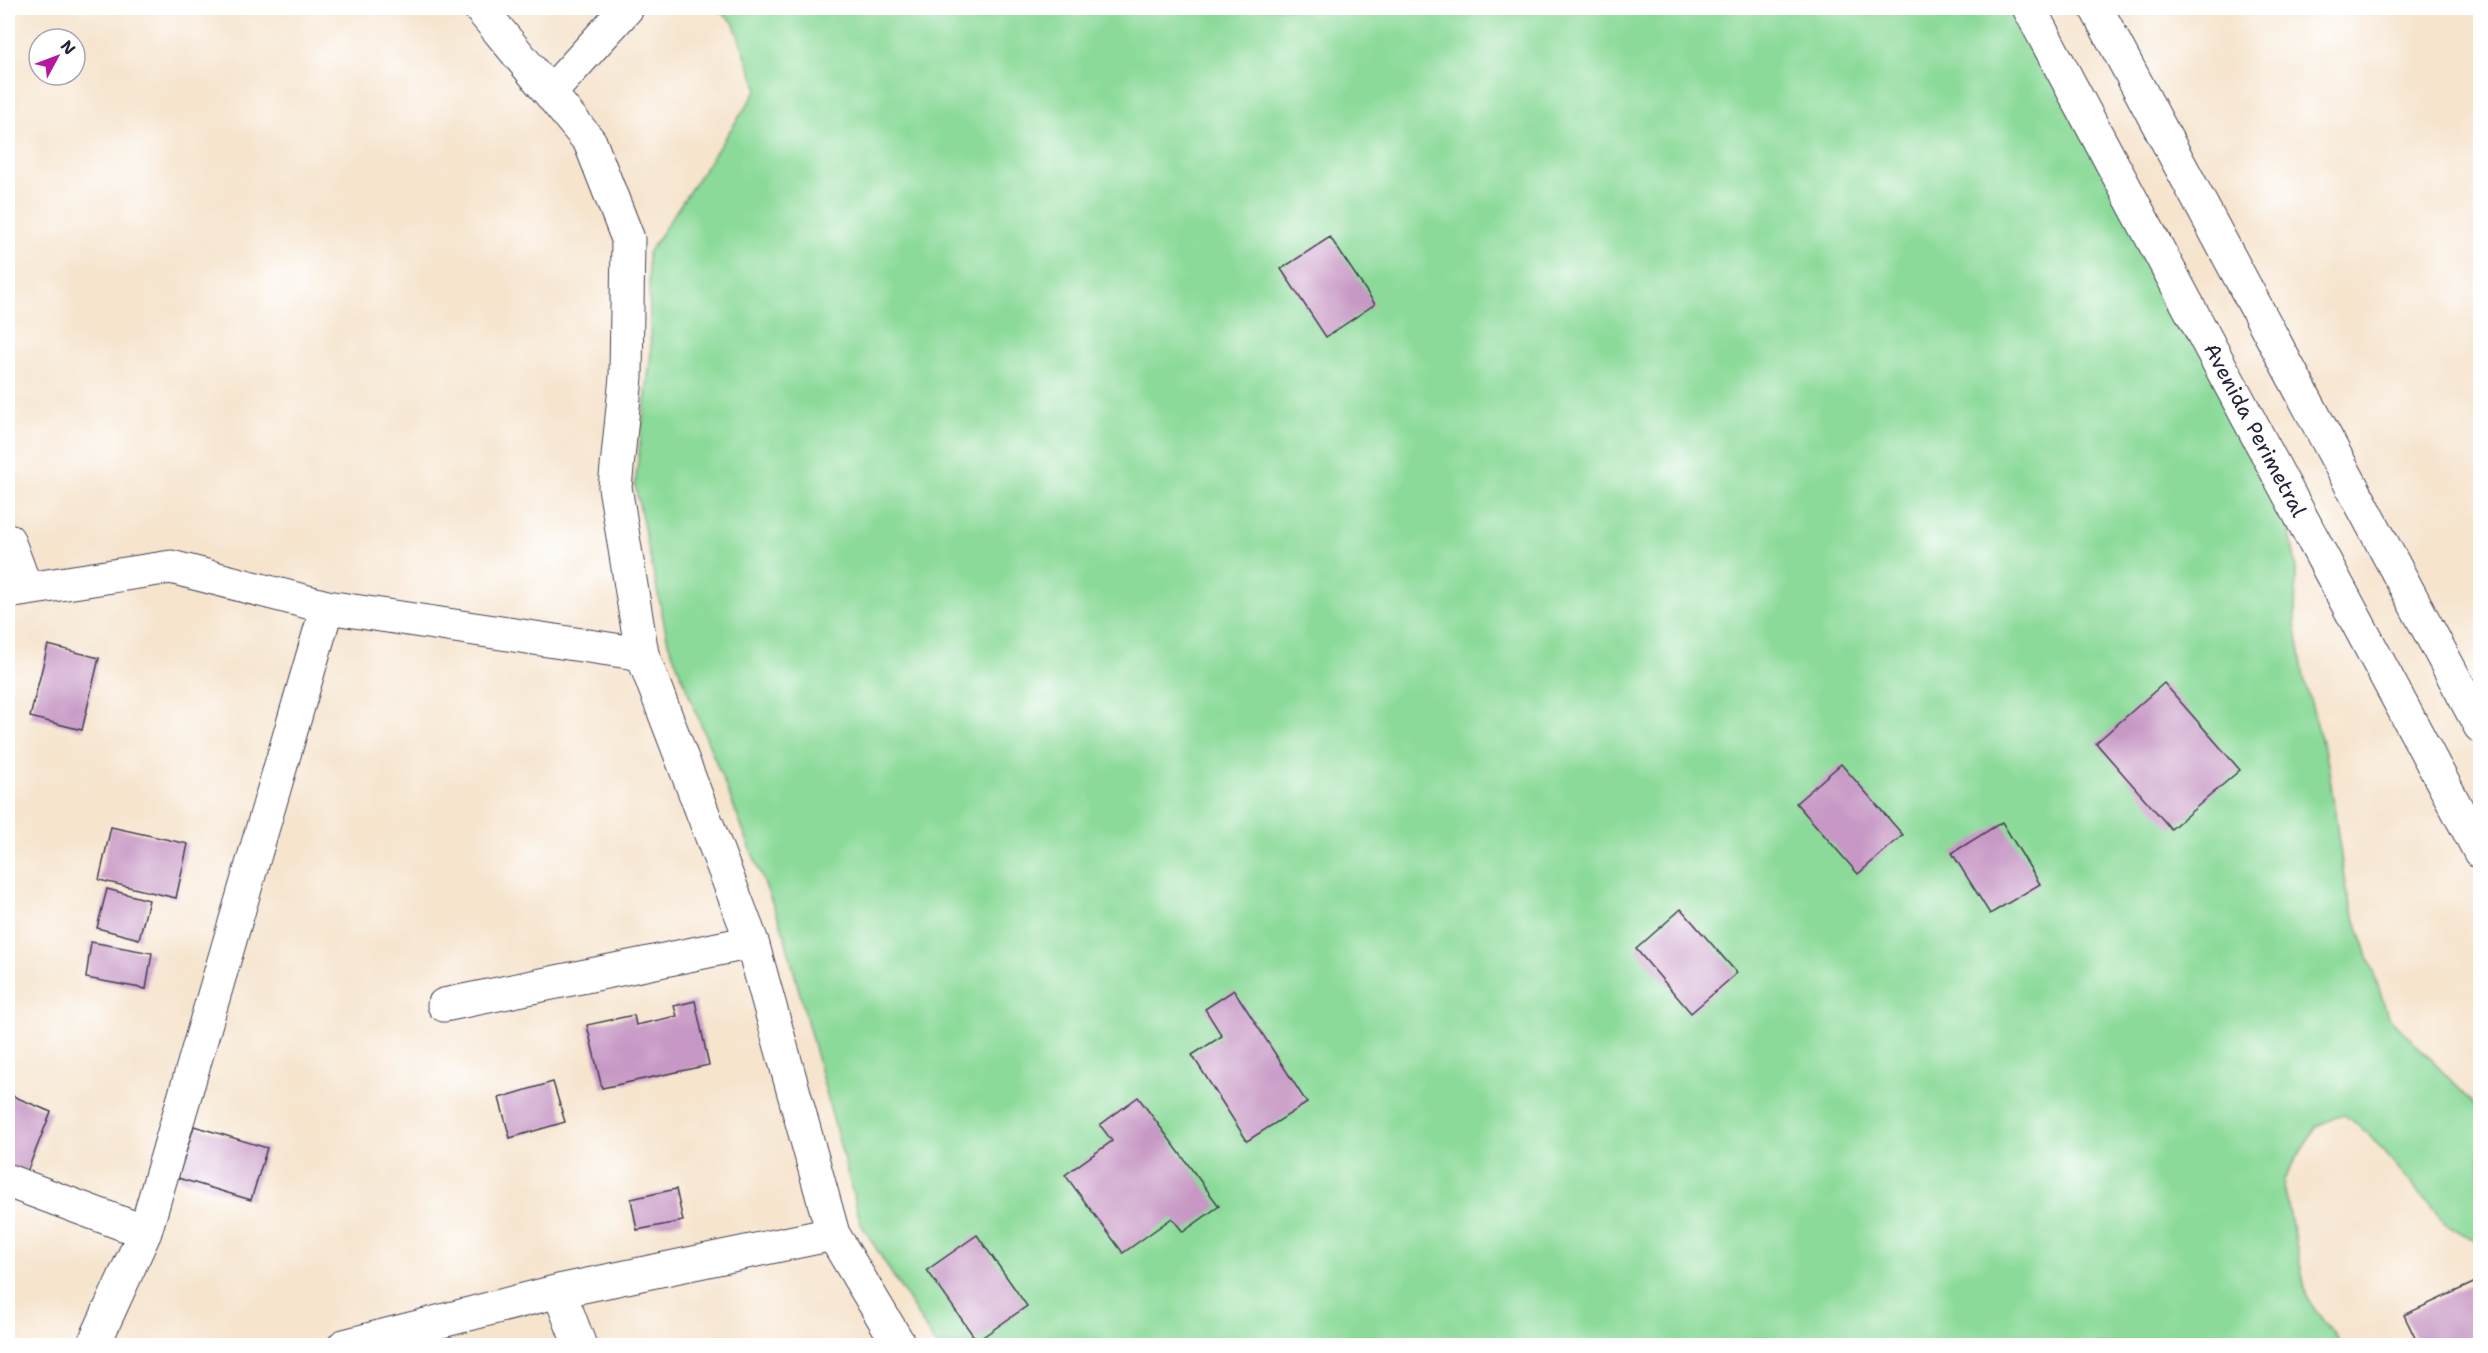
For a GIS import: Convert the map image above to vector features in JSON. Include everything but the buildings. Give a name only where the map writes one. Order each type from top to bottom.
[{"type":"street","points":[[480,8],[590,142],[628,239],[626,377],[615,487],[642,654],[752,942],[833,1234],[900,1346]]},
{"type":"street","points":[[549,93],[627,8]]},
{"type":"street","name":"Avenida Perimetral","points":[[2029,8],[2481,852]]},
{"type":"street","points":[[2096,8],[2481,726]]},
{"type":"street","points":[[8,540],[17,591],[171,567],[327,607],[642,654]]},
{"type":"street","points":[[93,1346],[145,1232],[327,607]]},
{"type":"street","points":[[444,1005],[752,942]]},
{"type":"street","points":[[8,1180],[145,1232]]},
{"type":"street","points":[[344,1346],[559,1291],[833,1234]]},
{"type":"street","points":[[559,1291],[580,1346]]},
{"type":"green space","points":[[715,8],[2029,8],[2282,488],[2296,566],[2295,624],[2304,678],[2328,764],[2346,891],[2388,1016],[2480,1110],[2480,1244],[2445,1223],[2370,1135],[2343,1114],[2316,1126],[2283,1181],[2307,1298],[2342,1345],[936,1345],[861,1224],[783,930],[668,642],[635,485],[651,353],[648,253],[758,89],[733,22]]}]
